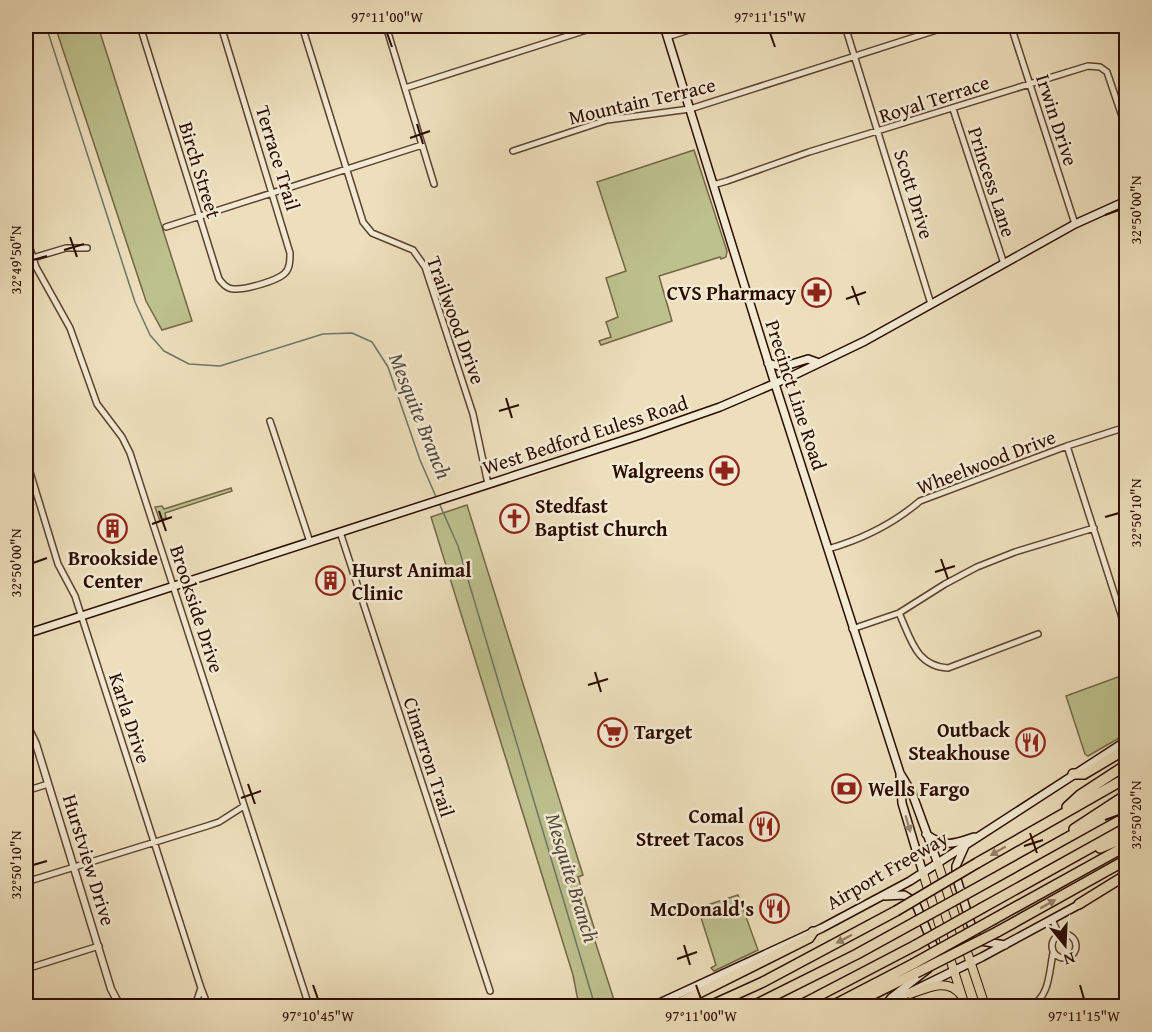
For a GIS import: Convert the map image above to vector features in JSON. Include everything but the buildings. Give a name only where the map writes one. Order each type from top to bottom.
[{"type":"highway","points":[[1073,774],[1084,774],[1126,749]]},
{"type":"highway","points":[[1055,818],[1080,795],[1126,765]]},
{"type":"highway","name":"Airport Freeway","points":[[710,1006],[763,982],[896,910],[1126,778]]},
{"type":"highway","points":[[1051,847],[1085,821],[1126,795]]},
{"type":"highway","points":[[753,1006],[857,954],[1126,805]]},
{"type":"highway","points":[[799,1006],[916,945],[1126,828]]},
{"type":"highway","points":[[1062,864],[1126,837]]},
{"type":"highway","points":[[849,1006],[914,969],[993,919],[1126,846]]},
{"type":"highway","points":[[832,1006],[997,932],[1126,860]]},
{"type":"highway","points":[[1079,904],[1126,875]]},
{"type":"highway","points":[[673,1006],[809,938],[813,932]]},
{"type":"main road","name":"Precinct Line Road","points":[[664,26],[852,629],[900,773],[912,792],[938,864],[985,1006]]},
{"type":"main road","name":"West Bedford Euless Road","points":[[26,634],[687,420],[775,384],[865,341],[1075,224],[1126,201]]},
{"type":"main road","points":[[768,363],[782,368],[808,359],[819,363]]},
{"type":"main road","name":"Airport Freeway","points":[[653,1006],[813,932],[883,896],[938,864],[1126,741]]},
{"type":"main road","name":"Precinct Line Road","points":[[900,773],[902,803],[965,1006]]},
{"type":"main road","points":[[926,834],[943,844],[955,843],[985,833]]},
{"type":"main road","points":[[965,846],[956,866],[956,876],[974,934],[981,940],[1005,945]]},
{"type":"main road","points":[[910,994],[1126,880]]},
{"type":"main road","points":[[883,896],[904,895],[915,902],[936,952],[928,969],[884,1005]]},
{"type":"main road","points":[[884,1005],[936,984],[957,990],[963,998]]},
{"type":"street","name":"Birch Street","points":[[140,26],[219,279],[224,286],[233,289],[260,284]]},
{"type":"street","name":"Terrace Trail","points":[[221,26],[290,253],[290,264],[285,274],[260,284]]},
{"type":"street","name":"Trailwood Drive","points":[[302,26],[366,229],[413,250],[425,267],[463,382],[488,484]]},
{"type":"street","points":[[386,26],[434,184]]},
{"type":"street","points":[[405,88],[599,26]]},
{"type":"street","points":[[667,37],[701,26]]},
{"type":"street","name":"Scott Drive","points":[[845,26],[932,304]]},
{"type":"street","name":"Mountain Terrace","points":[[513,151],[607,120],[690,110],[949,26]]},
{"type":"street","name":"Irwin Drive","points":[[1011,26],[1075,224]]},
{"type":"street","name":"Royal Terrace","points":[[713,185],[809,152],[1088,66],[1100,67],[1111,78],[1126,128]]},
{"type":"street","name":"Princess Lane","points":[[953,109],[1004,264]]},
{"type":"street","points":[[166,227],[422,145]]},
{"type":"street","name":"Brookside Drive","points":[[26,236],[32,258],[70,328],[97,404],[122,437],[130,453],[309,1006]]},
{"type":"street","points":[[26,260],[73,247],[87,248]]},
{"type":"street","points":[[270,421],[310,542]]},
{"type":"street","name":"Wheelwood Drive","points":[[828,549],[853,542],[883,528],[902,517],[920,501],[1067,446],[1126,427]]},
{"type":"street","points":[[1067,446],[1126,630]]},
{"type":"street","name":"Karla Drive","points":[[26,459],[57,560],[75,596],[208,1006]]},
{"type":"street","points":[[852,629],[899,613],[977,567],[1015,552],[1094,528]]},
{"type":"street","name":"Cimarron Trail","points":[[340,532],[490,991]]},
{"type":"street","points":[[899,613],[921,658],[938,668],[948,668],[1038,634]]},
{"type":"street","name":"Hurstview Drive","points":[[26,723],[36,744],[111,989],[120,1006]]},
{"type":"street","points":[[26,791],[48,784]]},
{"type":"street","points":[[26,882],[219,822],[244,806]]},
{"type":"street","points":[[1052,919],[1059,935]]},
{"type":"street","points":[[1031,1006],[1042,1000],[1045,992],[1053,953],[1052,945],[1059,935],[1065,934],[1072,937],[1075,950],[1071,956],[1064,958],[1053,953]]},
{"type":"street","points":[[26,969],[99,946]]},
{"type":"street","points":[[195,1006],[201,987]]},
{"type":"green space","points":[[55,26],[98,26],[192,321],[162,330],[146,301]]},
{"type":"green space","points":[[694,150],[727,251],[726,257],[659,276],[672,321],[601,345],[599,341],[611,337],[606,322],[618,317],[606,278],[626,271],[597,182]]},
{"type":"green space","points":[[231,488],[232,491],[165,513],[166,518],[160,521],[155,507],[162,506],[164,509]]},
{"type":"green space","points":[[467,505],[583,875],[578,877],[597,937],[594,938],[616,1006],[579,1006],[573,975],[431,517]]},
{"type":"green space","points":[[1126,674],[1126,734],[1088,756],[1085,754],[1066,696]]},
{"type":"green space","points":[[738,895],[758,950],[714,971],[711,968],[716,965],[698,908]]},
{"type":"waterway","name":"Mesquite Branch","points":[[46,26],[135,302],[150,335],[164,351],[189,364],[220,366],[323,334],[352,333],[372,342],[388,367],[420,460],[437,499]]},
{"type":"waterway","name":"Mesquite Branch","points":[[439,503],[458,546],[595,1006]]},
{"type":"place","name":"CVS Pharmacy","points":[[817,293]]},
{"type":"place","name":"Walgreens","points":[[725,471]]},
{"type":"place","name":"Stedfast Baptist Church","points":[[514,518]]},
{"type":"place","name":"Brookside Center","points":[[113,528]]},
{"type":"place","name":"Hurst Animal Clinic","points":[[331,581]]},
{"type":"place","name":"Target","points":[[613,732]]},
{"type":"place","name":"Outback Steakhouse","points":[[1031,742]]},
{"type":"place","name":"Wells Fargo","points":[[847,789]]},
{"type":"place","name":"Comal Street Tacos","points":[[765,827]]},
{"type":"place","name":"McDonald's","points":[[775,909]]}]
